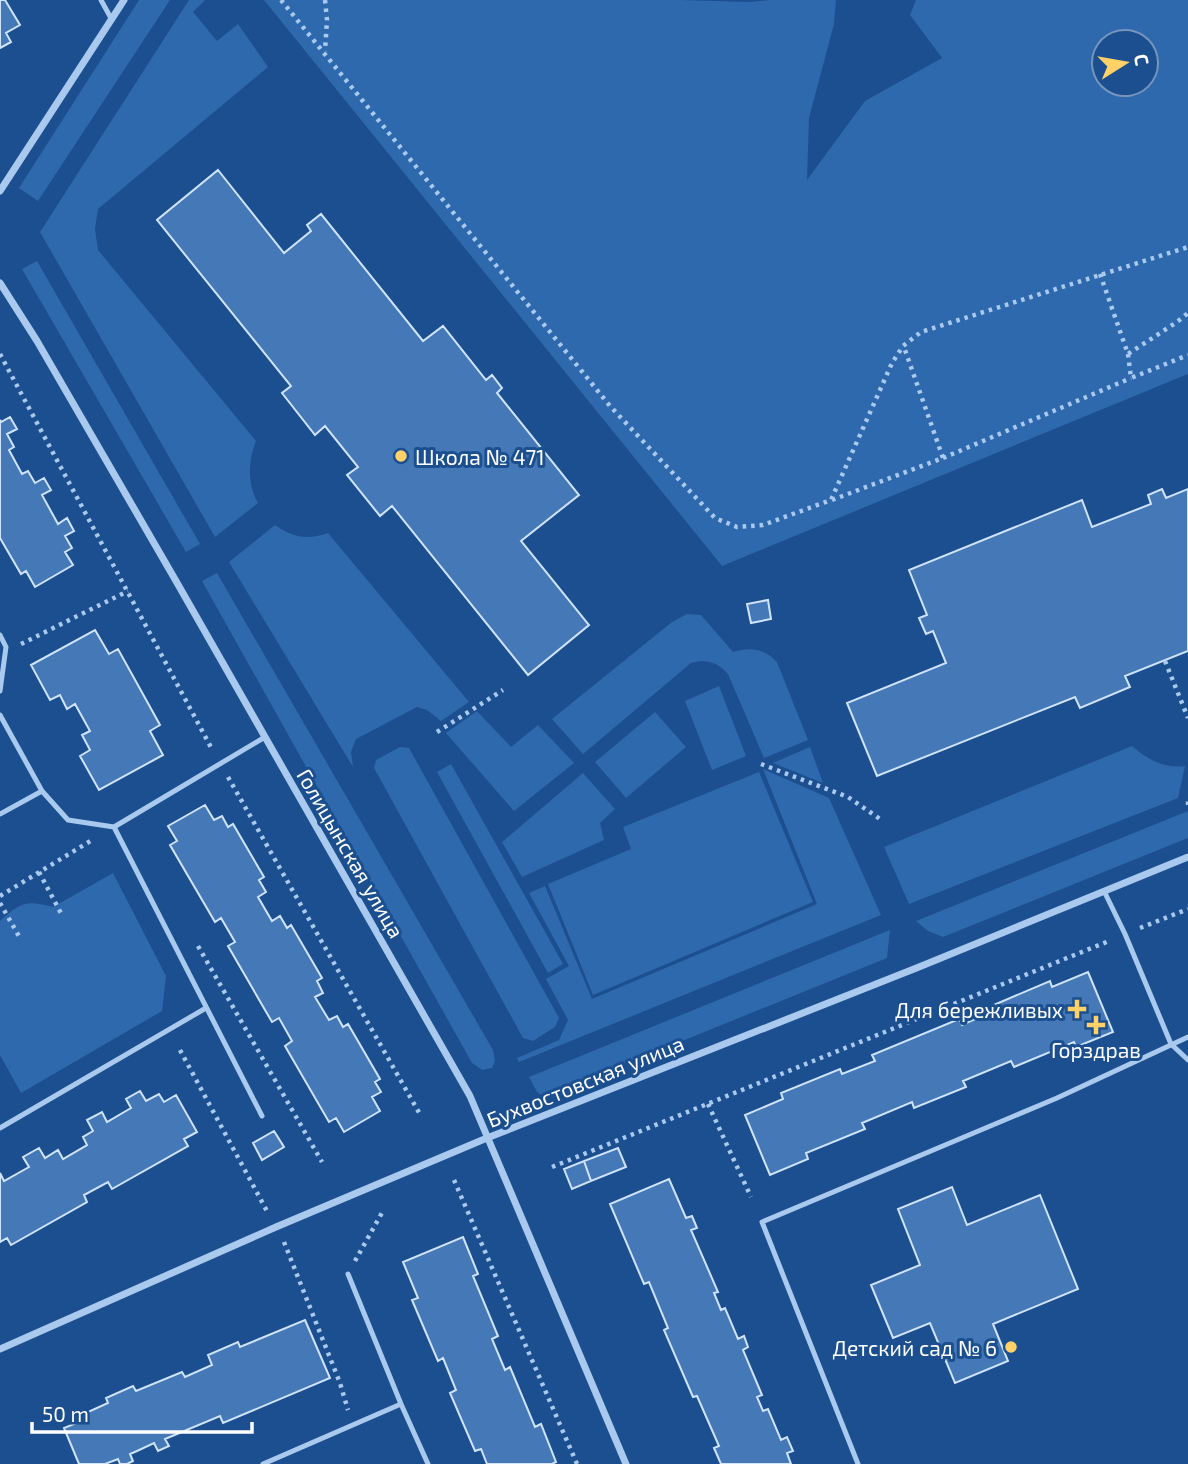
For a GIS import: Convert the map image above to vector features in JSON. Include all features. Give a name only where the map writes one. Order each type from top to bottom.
[{"type":"street","points":[[0,191],[124,0]]},
{"type":"street","name":"Голицынская улица","points":[[0,283],[113,472],[470,1096],[626,1464]]},
{"type":"street","name":"Бухвостовская улица","points":[[0,1349],[487,1138],[907,972],[1188,857]]},
{"type":"lane","points":[[101,0],[112,20]]},
{"type":"lane","points":[[0,635],[6,648],[0,691]]},
{"type":"lane","points":[[0,715],[42,791],[68,820],[114,827],[265,737]]},
{"type":"lane","points":[[0,814],[42,791]]},
{"type":"lane","points":[[114,827],[262,1116]]},
{"type":"lane","points":[[1104,891],[1171,1044],[1188,1060]]},
{"type":"lane","points":[[0,1128],[206,1008]]},
{"type":"lane","points":[[858,1464],[762,1222],[1057,1098],[1188,1037]]},
{"type":"lane","points":[[348,1274],[428,1464]]},
{"type":"lane","points":[[263,1464],[401,1404]]},
{"type":"path","points":[[282,0],[610,406],[715,519],[737,527],[763,525],[943,458],[1188,355]]},
{"type":"path","points":[[325,0],[325,53]]},
{"type":"path","points":[[831,500],[892,363],[903,346],[921,332],[1188,247]]},
{"type":"path","points":[[1100,274],[1128,354],[1131,378]]},
{"type":"path","points":[[1128,354],[1188,313]]},
{"type":"path","points":[[903,346],[943,458]]},
{"type":"path","points":[[0,354],[220,763],[421,1116]]},
{"type":"path","points":[[6,648],[26,642],[128,591]]},
{"type":"path","points":[[1165,660],[1188,718]]},
{"type":"path","points":[[437,732],[503,690]]},
{"type":"path","points":[[761,764],[848,797],[880,819]]},
{"type":"path","points":[[218,787],[230,780]]},
{"type":"path","points":[[0,895],[114,827]]},
{"type":"path","points":[[39,872],[63,917]]},
{"type":"path","points":[[0,903],[20,938]]},
{"type":"path","points":[[552,1167],[1188,909]]},
{"type":"path","points":[[192,937],[322,1162]]},
{"type":"path","points":[[708,1104],[751,1197]]},
{"type":"path","points":[[453,1180],[577,1464]]},
{"type":"path","points":[[348,1274],[383,1211]]},
{"type":"shaded area","points":[[139,0],[170,0],[38,201],[19,188]]},
{"type":"shaded area","points":[[189,0],[205,0],[193,12],[217,41],[238,24],[268,67],[98,209],[95,229],[98,250],[256,441],[250,472],[254,496],[258,503],[215,537],[40,232]]},
{"type":"shaded area","points":[[264,0],[836,0],[834,24],[809,118],[807,180],[865,101],[942,58],[910,15],[916,0],[1188,0],[1188,374],[722,566]]},
{"type":"shaded area","points":[[37,261],[200,544],[186,552],[22,269]]},
{"type":"shaded area","points":[[275,525],[288,533],[301,536],[314,537],[328,533],[469,702],[441,721],[427,710],[417,707],[356,739],[351,752],[353,767],[229,562]]},
{"type":"shaded area","points":[[217,573],[493,1050],[495,1061],[492,1068],[482,1070],[472,1063],[202,581]]},
{"type":"shaded area","points":[[687,614],[701,615],[733,652],[757,650],[777,662],[808,740],[764,758],[728,674],[716,664],[702,661],[691,663],[583,754],[552,719],[672,622]]},
{"type":"shaded area","points":[[719,686],[746,756],[712,770],[685,701]]},
{"type":"shaded area","points":[[477,711],[511,747],[538,725],[574,763],[514,811],[446,733]]},
{"type":"shaded area","points":[[655,712],[686,747],[626,798],[595,762]]},
{"type":"shaded area","points":[[1132,746],[1156,762],[1185,766],[1178,798],[909,904],[884,847]]},
{"type":"shaded area","points":[[400,747],[409,748],[559,1018],[555,1027],[533,1041],[523,1038],[374,768],[376,760]]},
{"type":"shaded area","points":[[810,747],[823,783],[773,763]]},
{"type":"shaded area","points":[[451,764],[563,964],[548,973],[437,772]]},
{"type":"shaded area","points":[[763,769],[829,798],[881,915],[519,1062],[517,1058],[559,1040],[568,1020],[546,979],[569,966],[529,893],[545,886],[592,999],[817,904]]},
{"type":"shaded area","points":[[759,772],[813,902],[593,995],[548,884],[631,849],[623,827]]},
{"type":"shaded area","points":[[583,773],[615,809],[600,823],[604,840],[522,877],[502,842]]},
{"type":"shaded area","points":[[1188,811],[1188,838],[943,937],[928,931],[916,921]]},
{"type":"shaded area","points":[[113,873],[166,976],[162,1011],[21,1093],[0,1055],[0,921],[24,904],[53,907]]},
{"type":"shaded area","points":[[890,930],[887,958],[544,1097],[537,1092],[529,1077]]},
{"type":"building","points":[[0,0],[5,0],[20,25],[6,33],[11,42],[0,48]]},
{"type":"building","points":[[218,170],[284,253],[311,231],[307,225],[321,214],[423,341],[443,326],[486,380],[492,375],[502,388],[497,393],[579,495],[521,541],[589,625],[528,675],[392,506],[380,516],[347,475],[358,467],[325,426],[315,435],[282,393],[291,386],[157,220]]},
{"type":"building","points":[[10,417],[17,429],[7,434],[14,447],[9,450],[22,474],[28,471],[35,483],[44,478],[51,490],[42,495],[58,524],[67,518],[74,531],[65,536],[72,548],[65,552],[73,565],[35,587],[26,571],[21,574],[0,538],[0,420],[1,422]]},
{"type":"building","points":[[1162,489],[1166,498],[1188,489],[1188,651],[1125,676],[1130,687],[1080,708],[1075,697],[877,776],[847,703],[946,663],[933,631],[926,634],[919,618],[927,615],[909,570],[1082,500],[1092,527],[1151,504],[1148,495]]},
{"type":"building","points":[[768,600],[771,619],[751,623],[747,604]]},
{"type":"building","points":[[95,630],[109,654],[118,649],[160,725],[150,731],[163,755],[99,790],[80,756],[90,750],[82,735],[90,731],[75,704],[67,709],[60,695],[50,700],[31,665]]},
{"type":"building","points":[[205,805],[214,820],[222,816],[228,827],[233,824],[264,877],[259,880],[266,892],[258,897],[272,921],[280,916],[287,928],[291,925],[322,978],[317,981],[323,993],[315,997],[329,1020],[337,1016],[343,1027],[348,1024],[380,1079],[375,1082],[381,1092],[372,1097],[380,1111],[344,1132],[336,1118],[329,1122],[285,1046],[292,1041],[279,1018],[272,1022],[228,946],[235,942],[221,918],[215,922],[170,845],[177,841],[168,826]]},
{"type":"building","points":[[1088,972],[1113,1032],[1076,1047],[1074,1042],[1014,1067],[1011,1061],[963,1081],[966,1087],[914,1108],[912,1102],[862,1123],[865,1129],[806,1153],[808,1159],[770,1175],[745,1115],[783,1099],[781,1093],[840,1069],[842,1074],[875,1061],[872,1055],[959,1019],[962,1025],[991,1012],[989,1007],[1050,981],[1052,987]]},
{"type":"building","points":[[140,1091],[146,1101],[159,1094],[164,1102],[176,1095],[197,1132],[184,1139],[188,1146],[112,1189],[108,1182],[84,1195],[87,1202],[11,1245],[7,1238],[0,1242],[0,1173],[4,1181],[29,1167],[23,1157],[39,1148],[45,1158],[58,1150],[63,1159],[87,1145],[83,1137],[93,1131],[87,1120],[102,1112],[107,1122],[131,1108],[126,1099]]},
{"type":"building","points":[[274,1131],[284,1147],[262,1160],[253,1143]]},
{"type":"building","points":[[618,1148],[626,1167],[591,1181],[584,1161]]},
{"type":"building","points":[[584,1161],[591,1181],[572,1189],[564,1169]]},
{"type":"building","points":[[669,1179],[686,1218],[692,1216],[697,1228],[691,1230],[718,1292],[714,1293],[721,1310],[725,1308],[738,1339],[744,1336],[748,1347],[743,1350],[762,1395],[757,1397],[763,1411],[768,1409],[781,1440],[787,1437],[793,1451],[787,1453],[791,1464],[721,1464],[714,1448],[719,1446],[697,1396],[693,1397],[664,1330],[668,1328],[649,1282],[644,1284],[610,1204]]},
{"type":"building","points":[[952,1187],[967,1225],[1040,1195],[1078,1289],[993,1324],[1008,1361],[955,1383],[930,1323],[893,1338],[871,1285],[920,1265],[898,1209]]},
{"type":"building","points":[[463,1237],[478,1274],[473,1276],[498,1336],[492,1339],[505,1370],[510,1367],[535,1427],[541,1424],[556,1462],[552,1464],[487,1464],[481,1449],[475,1451],[450,1393],[456,1390],[443,1358],[438,1361],[412,1300],[418,1298],[403,1262]]},
{"type":"building","points":[[305,1320],[330,1378],[223,1423],[220,1416],[165,1439],[169,1446],[158,1451],[154,1443],[130,1454],[133,1461],[127,1464],[120,1464],[118,1459],[105,1464],[79,1464],[64,1428],[79,1422],[77,1417],[108,1403],[106,1398],[133,1386],[136,1391],[182,1372],[185,1377],[212,1365],[208,1355],[238,1342],[240,1347]]},
{"type":"place","name":"Школа № 471","points":[[401,456]]},
{"type":"place","name":"Для бережливых","points":[[1077,1009]]},
{"type":"place","name":"Горздрав","points":[[1096,1025]]},
{"type":"place","name":"Детский сад № 6","points":[[1011,1347]]}]
